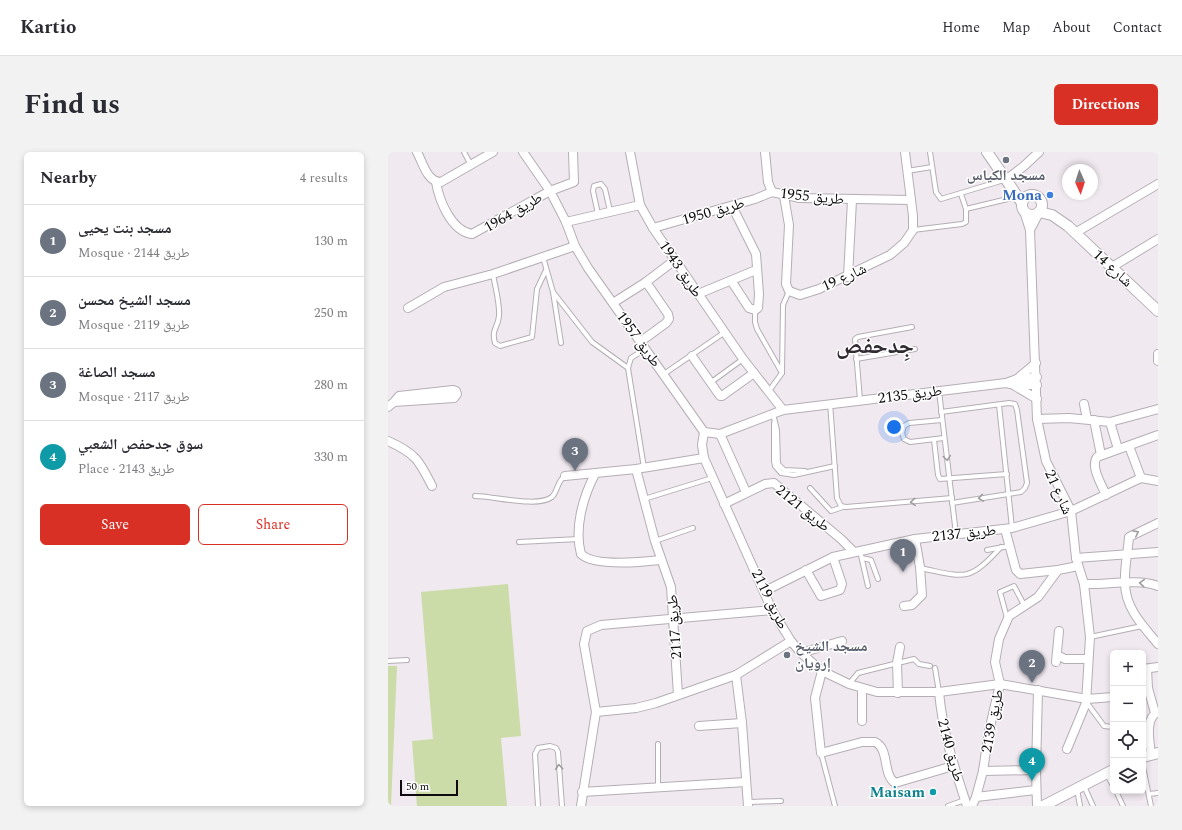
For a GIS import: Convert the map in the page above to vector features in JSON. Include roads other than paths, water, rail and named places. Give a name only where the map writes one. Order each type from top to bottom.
[{"type":"street","name":"طريق 1964","points":[[417,152],[430,177],[436,182],[439,197],[456,226],[461,231],[472,234],[550,191]]},
{"type":"street","points":[[436,182],[445,181],[493,152]]},
{"type":"street","name":"طريق 1957","points":[[523,152],[550,191],[566,222],[575,246],[642,346],[664,374],[704,432]]},
{"type":"street","points":[[550,191],[574,182],[573,152]]},
{"type":"street","name":"طريق 1943","points":[[630,152],[640,205],[653,228],[743,359],[769,390],[783,410]]},
{"type":"street","points":[[765,152],[768,182],[772,192]]},
{"type":"street","points":[[905,152],[913,230]]},
{"type":"street","points":[[987,152],[1021,204],[1032,215],[1039,212]]},
{"type":"street","points":[[1008,182],[1039,152]]},
{"type":"street","points":[[1008,182],[1041,199],[1043,205],[1030,230]]},
{"type":"street","points":[[1071,230],[1158,184]]},
{"type":"street","name":"طريق 1955","points":[[772,192],[784,196],[852,200],[911,200]]},
{"type":"street","name":"طريق 1950","points":[[653,228],[732,206],[772,192]]},
{"type":"street","points":[[1021,204],[1024,198],[1031,194]]},
{"type":"street","points":[[784,196],[789,225],[786,284],[789,291]]},
{"type":"street","name":"شارع 14","points":[[1041,199],[1059,214],[1071,230]]},
{"type":"street","name":"طريق 1955","points":[[848,277],[852,200]]},
{"type":"street","name":"شارع 21","points":[[1021,204],[1030,230],[1037,381],[1037,419],[1046,461],[1071,510],[1077,562],[1084,584],[1090,637],[1087,701],[1067,749]]},
{"type":"street","points":[[566,222],[640,205]]},
{"type":"street","points":[[732,206],[756,254],[758,262],[756,270],[759,306],[755,310],[749,308],[732,282]]},
{"type":"street","name":"شارع 14","points":[[1039,212],[1052,215],[1071,230],[1158,311]]},
{"type":"street","name":"شارع 19","points":[[789,291],[800,294],[848,277],[890,255],[904,243],[913,230]]},
{"type":"street","points":[[1112,267],[1158,240]]},
{"type":"street","points":[[408,308],[444,287],[492,274],[575,246]]},
{"type":"street","points":[[613,303],[646,282],[675,260]]},
{"type":"street","points":[[698,294],[732,282],[756,270]]},
{"type":"street","points":[[642,346],[669,319],[668,314],[646,282]]},
{"type":"street","points":[[1158,354],[1158,361]]},
{"type":"street","points":[[692,356],[720,396],[754,373]]},
{"type":"street","points":[[1016,382],[1036,363]]},
{"type":"street","points":[[1016,382],[1037,381]]},
{"type":"street","points":[[1016,382],[1037,399]]},
{"type":"street","name":"طريق 2135","points":[[783,410],[830,403],[1016,382]]},
{"type":"street","points":[[453,390],[458,394],[454,398],[391,404],[399,396],[453,390]]},
{"type":"street","points":[[1084,404],[1091,420],[1101,455]]},
{"type":"street","points":[[1037,419],[1091,420],[1110,422],[1158,409]]},
{"type":"street","points":[[704,432],[720,434],[783,410]]},
{"type":"street","points":[[1110,422],[1118,449]]},
{"type":"street","name":"طريق 2119","points":[[704,432],[702,445],[704,458],[765,591],[772,610],[791,641],[801,653],[822,671],[849,684],[862,688],[877,692],[898,694],[939,692],[1000,684],[1038,690],[1087,701],[1110,697]]},
{"type":"street","points":[[720,434],[746,492]]},
{"type":"street","points":[[1106,495],[1094,467],[1095,461],[1101,455],[1158,435]]},
{"type":"street","points":[[388,441],[412,454],[421,464],[432,486]]},
{"type":"street","points":[[1129,446],[1141,478],[1158,481]]},
{"type":"street","points":[[565,476],[640,469],[704,458]]},
{"type":"street","name":"طريق 2117","points":[[640,469],[642,500],[660,560],[671,587],[678,695]]},
{"type":"street","points":[[596,474],[588,490],[582,512],[579,539],[581,554],[589,560],[640,562],[660,560]]},
{"type":"street","name":"طريق 2137","points":[[765,591],[833,557],[859,554],[914,539],[1008,528],[1071,510],[1141,478]]},
{"type":"street","name":"طريق 2121","points":[[724,504],[746,492],[770,483],[778,485],[859,554]]},
{"type":"street","points":[[1158,523],[1130,535],[1125,583],[1132,609],[1142,626],[1158,644]]},
{"type":"street","points":[[1008,528],[1010,546],[1016,570],[1020,574],[1058,570],[1077,562],[1128,553],[1158,552]]},
{"type":"street","points":[[904,606],[912,605],[922,595],[920,567],[914,539]]},
{"type":"street","points":[[806,570],[821,596],[840,590],[842,584],[833,557]]},
{"type":"street","points":[[1007,618],[1024,605],[1038,597],[1058,570]]},
{"type":"street","points":[[1084,584],[1140,582],[1158,586]]},
{"type":"street","points":[[581,806],[582,792],[596,712],[584,644],[586,631],[601,625],[772,610]]},
{"type":"street","name":"طريق 2139","points":[[966,804],[976,797],[983,771],[989,731],[1000,684],[995,662],[995,653],[1007,618]]},
{"type":"street","points":[[1059,632],[1056,658],[1088,659]]},
{"type":"street","points":[[596,712],[636,708],[656,704],[736,675],[791,641]]},
{"type":"street","points":[[801,653],[842,641]]},
{"type":"street","points":[[898,694],[897,663],[900,646]]},
{"type":"street","points":[[1146,669],[1158,667]]},
{"type":"street","points":[[822,671],[815,698],[821,753],[862,742],[875,742],[882,748],[890,778],[895,783],[953,766]]},
{"type":"street","points":[[736,675],[742,723],[748,804]]},
{"type":"street","points":[[862,688],[862,721]]},
{"type":"street","points":[[1146,689],[1157,713],[1151,718],[1146,727],[1151,755]]},
{"type":"street","points":[[1037,806],[1036,770],[1038,690]]},
{"type":"street","name":"طريق 2140","points":[[939,692],[942,725],[953,766],[966,804]]},
{"type":"street","points":[[699,726],[742,723]]},
{"type":"street","points":[[983,771],[1036,770]]},
{"type":"street","points":[[1043,806],[1110,772]]},
{"type":"street","points":[[582,792],[746,782]]},
{"type":"street","points":[[976,797],[1036,790]]},
{"type":"lane","points":[[464,152],[472,165]]},
{"type":"lane","points":[[930,152],[936,192],[939,198],[944,199],[1008,182]]},
{"type":"lane","points":[[907,171],[932,167]]},
{"type":"lane","points":[[598,214],[593,191],[594,186],[601,184],[606,189],[610,211]]},
{"type":"lane","points":[[913,230],[962,224],[966,222],[966,209],[961,194]]},
{"type":"lane","points":[[966,209],[1021,204]]},
{"type":"lane","points":[[543,257],[553,292],[561,343]]},
{"type":"lane","points":[[492,274],[499,315],[493,329],[493,336],[495,343],[500,346],[532,337],[536,289],[546,270]]},
{"type":"lane","points":[[769,390],[782,373],[783,305],[789,291]]},
{"type":"lane","points":[[553,292],[561,300],[589,339],[628,368]]},
{"type":"lane","points":[[755,310],[754,322],[757,329],[782,373]]},
{"type":"lane","points":[[860,400],[854,342],[856,338],[912,327]]},
{"type":"lane","points":[[664,374],[725,332]]},
{"type":"lane","points":[[640,469],[628,368],[631,358],[642,346]]},
{"type":"lane","points":[[856,359],[915,349]]},
{"type":"lane","points":[[710,383],[743,359]]},
{"type":"lane","points":[[939,391],[956,534]]},
{"type":"lane","points":[[830,403],[838,501],[843,507]]},
{"type":"lane","points":[[810,488],[831,511],[843,507],[952,500],[1009,494],[1021,492],[1025,488],[1027,483],[1016,406],[1011,403],[941,412]]},
{"type":"lane","points":[[999,405],[1008,474],[1010,520],[1008,528]]},
{"type":"lane","points":[[772,414],[774,423],[774,461],[778,470],[786,475],[794,475],[835,466]]},
{"type":"lane","points":[[942,420],[909,423],[904,426],[903,436],[907,441],[944,438]]},
{"type":"lane","points":[[934,440],[938,477],[950,479],[1008,474]]},
{"type":"lane","points":[[475,496],[492,496],[506,500],[542,501],[554,494],[561,479],[565,476]]},
{"type":"lane","points":[[642,500],[712,478]]},
{"type":"lane","points":[[655,541],[693,528]]},
{"type":"lane","points":[[519,542],[579,539]]},
{"type":"lane","points":[[987,550],[1010,546]]},
{"type":"lane","points":[[920,567],[958,576],[965,575],[982,567],[1001,547]]},
{"type":"lane","points":[[859,554],[871,560],[878,579]]},
{"type":"lane","points":[[859,554],[868,586]]},
{"type":"lane","points":[[1007,618],[1000,592],[1014,586],[1024,605]]},
{"type":"lane","points":[[1090,637],[1142,626]]},
{"type":"lane","points":[[849,684],[858,673],[914,659],[919,664],[930,666]]},
{"type":"lane","points":[[388,661],[406,660]]},
{"type":"lane","points":[[935,668],[939,692]]},
{"type":"lane","points":[[1087,701],[1104,726],[1110,727]]},
{"type":"lane","points":[[658,744],[658,788]]},
{"type":"lane","points":[[538,806],[535,754],[538,748],[550,746],[556,748],[558,752],[562,806]]},
{"type":"lane","points":[[821,753],[835,806]]},
{"type":"lane","points":[[1146,780],[1151,806]]},
{"type":"lane","points":[[1080,786],[1080,806]]},
{"type":"lane","points":[[1080,786],[1092,806]]},
{"type":"lane","points":[[1149,794],[1158,793]]},
{"type":"lane","points":[[1117,794],[1123,806]]},
{"type":"lane","points":[[748,804],[781,801]]},
{"type":"lane","points":[[948,806],[966,804]]},
{"type":"place","name":"مسجد الكياس","points":[[1006,160]]},
{"type":"place","name":"Mona","points":[[1050,195]]},
{"type":"place","name":"مسجد الصاغة","points":[[575,471]]},
{"type":"place","name":"مسجد بنت يحيى","points":[[903,572]]},
{"type":"place","name":"مسجد الشيخ إرويان","points":[[787,655]]},
{"type":"place","name":"مسجد الشيخ محسن","points":[[1032,683]]},
{"type":"place","name":"سوق جدحفص الشعبي","points":[[1032,781]]},
{"type":"place","name":"Maisam","points":[[933,792]]},
{"type":"district","name":"جِدحفص","points":[[875,345]]}]
